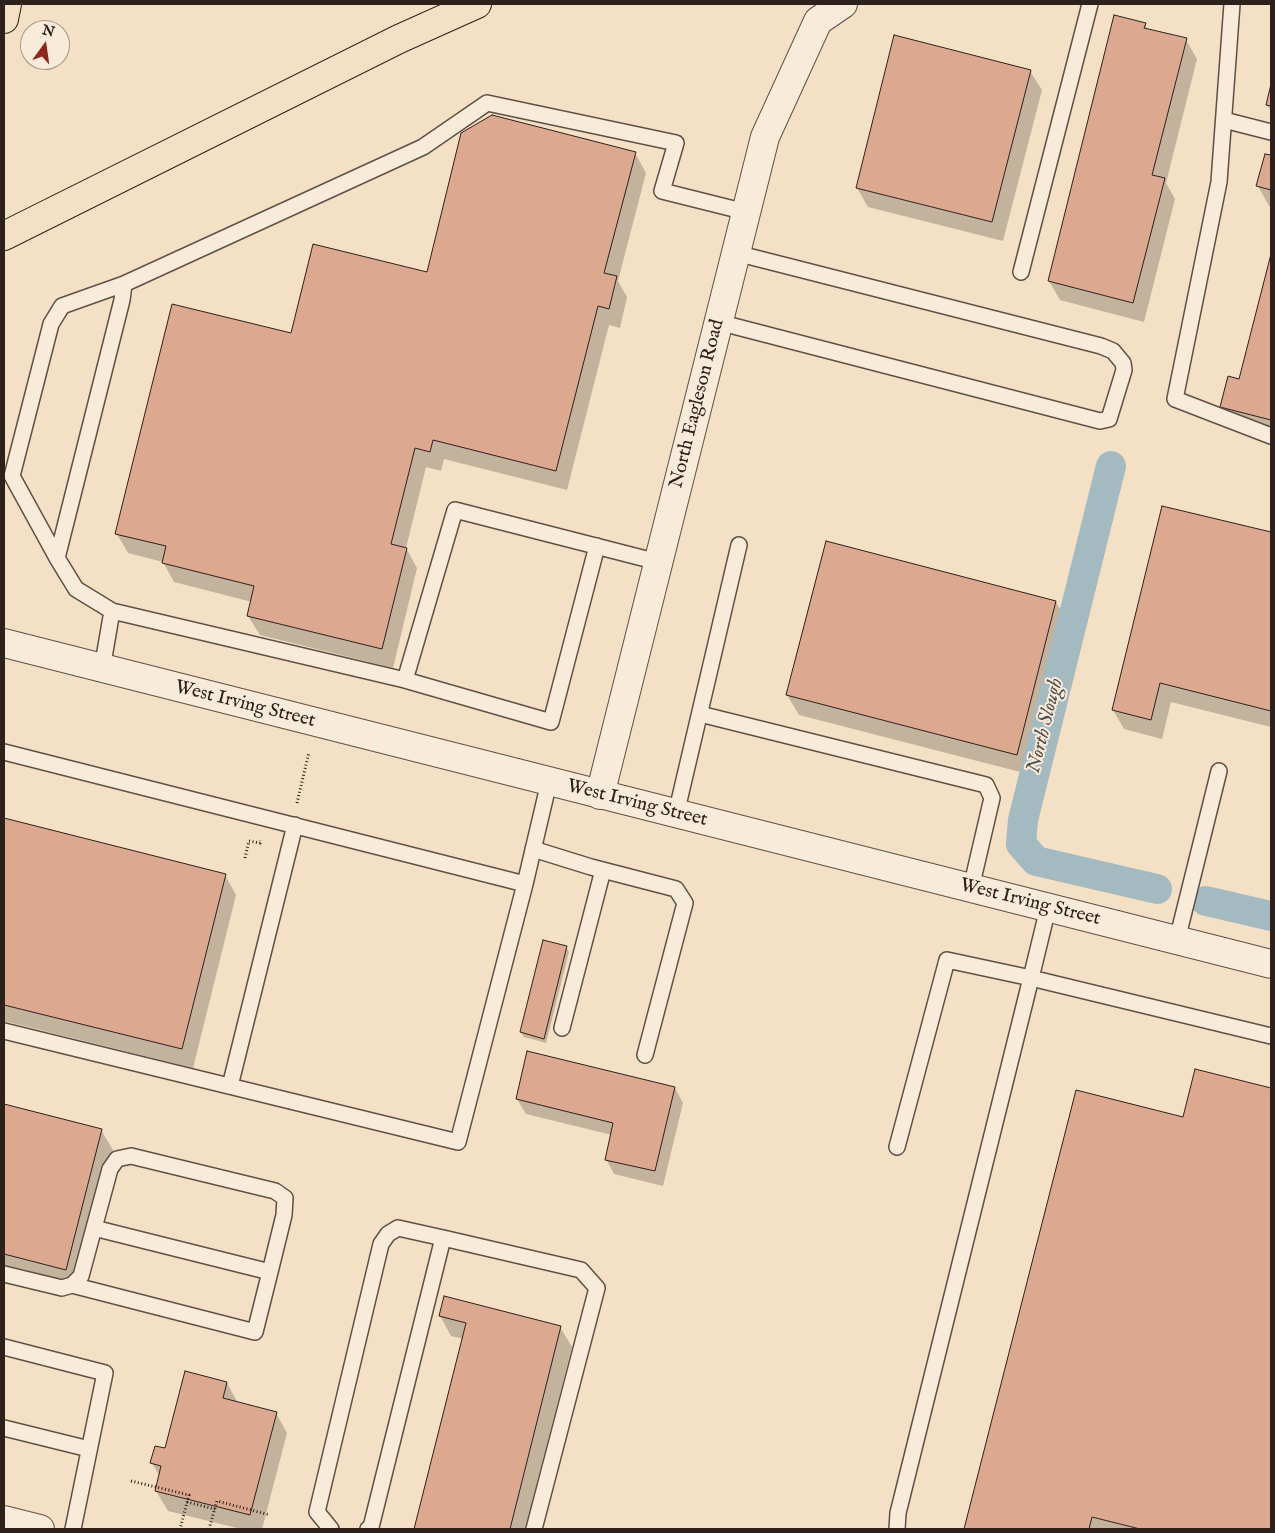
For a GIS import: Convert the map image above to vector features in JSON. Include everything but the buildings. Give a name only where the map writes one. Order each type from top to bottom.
[{"type":"main road","points":[[4,19],[7,4]]},
{"type":"main road","points":[[4,236],[399,39],[477,4]]},
{"type":"street","name":"North Eagleson Road","points":[[600,795],[765,137],[818,21],[843,4]]},
{"type":"street","name":"West Irving Street","points":[[4,643],[1271,964]]},
{"type":"street","points":[[4,1520],[40,1529]]},
{"type":"lane","points":[[1021,272],[1090,4]]},
{"type":"lane","points":[[1232,4],[1220,182],[1175,399],[1271,436]]},
{"type":"lane","points":[[597,546],[551,722],[405,680],[112,612],[76,589],[12,476],[51,324],[62,306],[124,284],[423,147],[487,103],[676,143],[662,191],[746,212]]},
{"type":"lane","points":[[1224,120],[1271,132]]},
{"type":"lane","points":[[718,322],[1100,421],[1109,419],[1124,370],[1119,357],[1113,351],[1101,346],[736,253]]},
{"type":"lane","points":[[57,558],[122,300],[124,284]]},
{"type":"lane","points":[[405,680],[455,510],[658,562]]},
{"type":"lane","points":[[676,814],[740,545]]},
{"type":"lane","points":[[102,669],[112,612]]},
{"type":"lane","points":[[700,714],[986,785],[992,798],[971,888]]},
{"type":"lane","points":[[4,752],[525,884]]},
{"type":"lane","points":[[1176,940],[1219,771]]},
{"type":"lane","points":[[4,1031],[458,1142],[525,884],[549,782]]},
{"type":"lane","points":[[230,1086],[295,825]]},
{"type":"lane","points":[[533,849],[676,890],[685,903],[645,1055]]},
{"type":"lane","points":[[562,1028],[603,870]]},
{"type":"lane","points":[[896,1529],[898,1513],[1048,908]]},
{"type":"lane","points":[[898,1147],[946,960],[1031,978],[1271,1036]]},
{"type":"lane","points":[[4,1274],[62,1288],[72,1285],[82,1276],[110,1169],[117,1159],[131,1156],[276,1191],[285,1198],[284,1215],[255,1332],[72,1285]]},
{"type":"lane","points":[[94,1228],[270,1272]]},
{"type":"lane","points":[[331,1529],[317,1512],[381,1244],[388,1234],[398,1228],[582,1270],[598,1288],[534,1529]]},
{"type":"lane","points":[[368,1529],[371,1527],[443,1238]]},
{"type":"lane","points":[[4,1347],[105,1372],[73,1529]]},
{"type":"lane","points":[[4,1428],[89,1449]]},
{"type":"path","points":[[295,809],[309,752]]},
{"type":"path","points":[[245,858],[249,841],[260,843],[262,834]]},
{"type":"path","points":[[131,1480],[189,1495],[180,1529]]},
{"type":"path","points":[[210,1529],[217,1501],[270,1515]]},
{"type":"path","points":[[187,1502],[215,1509]]},
{"type":"waterway","name":"North Slough","points":[[1111,466],[1023,820],[1021,844],[1036,861],[1157,889]]},
{"type":"waterway","name":"North Slough","points":[[1206,901],[1271,916]]}]
